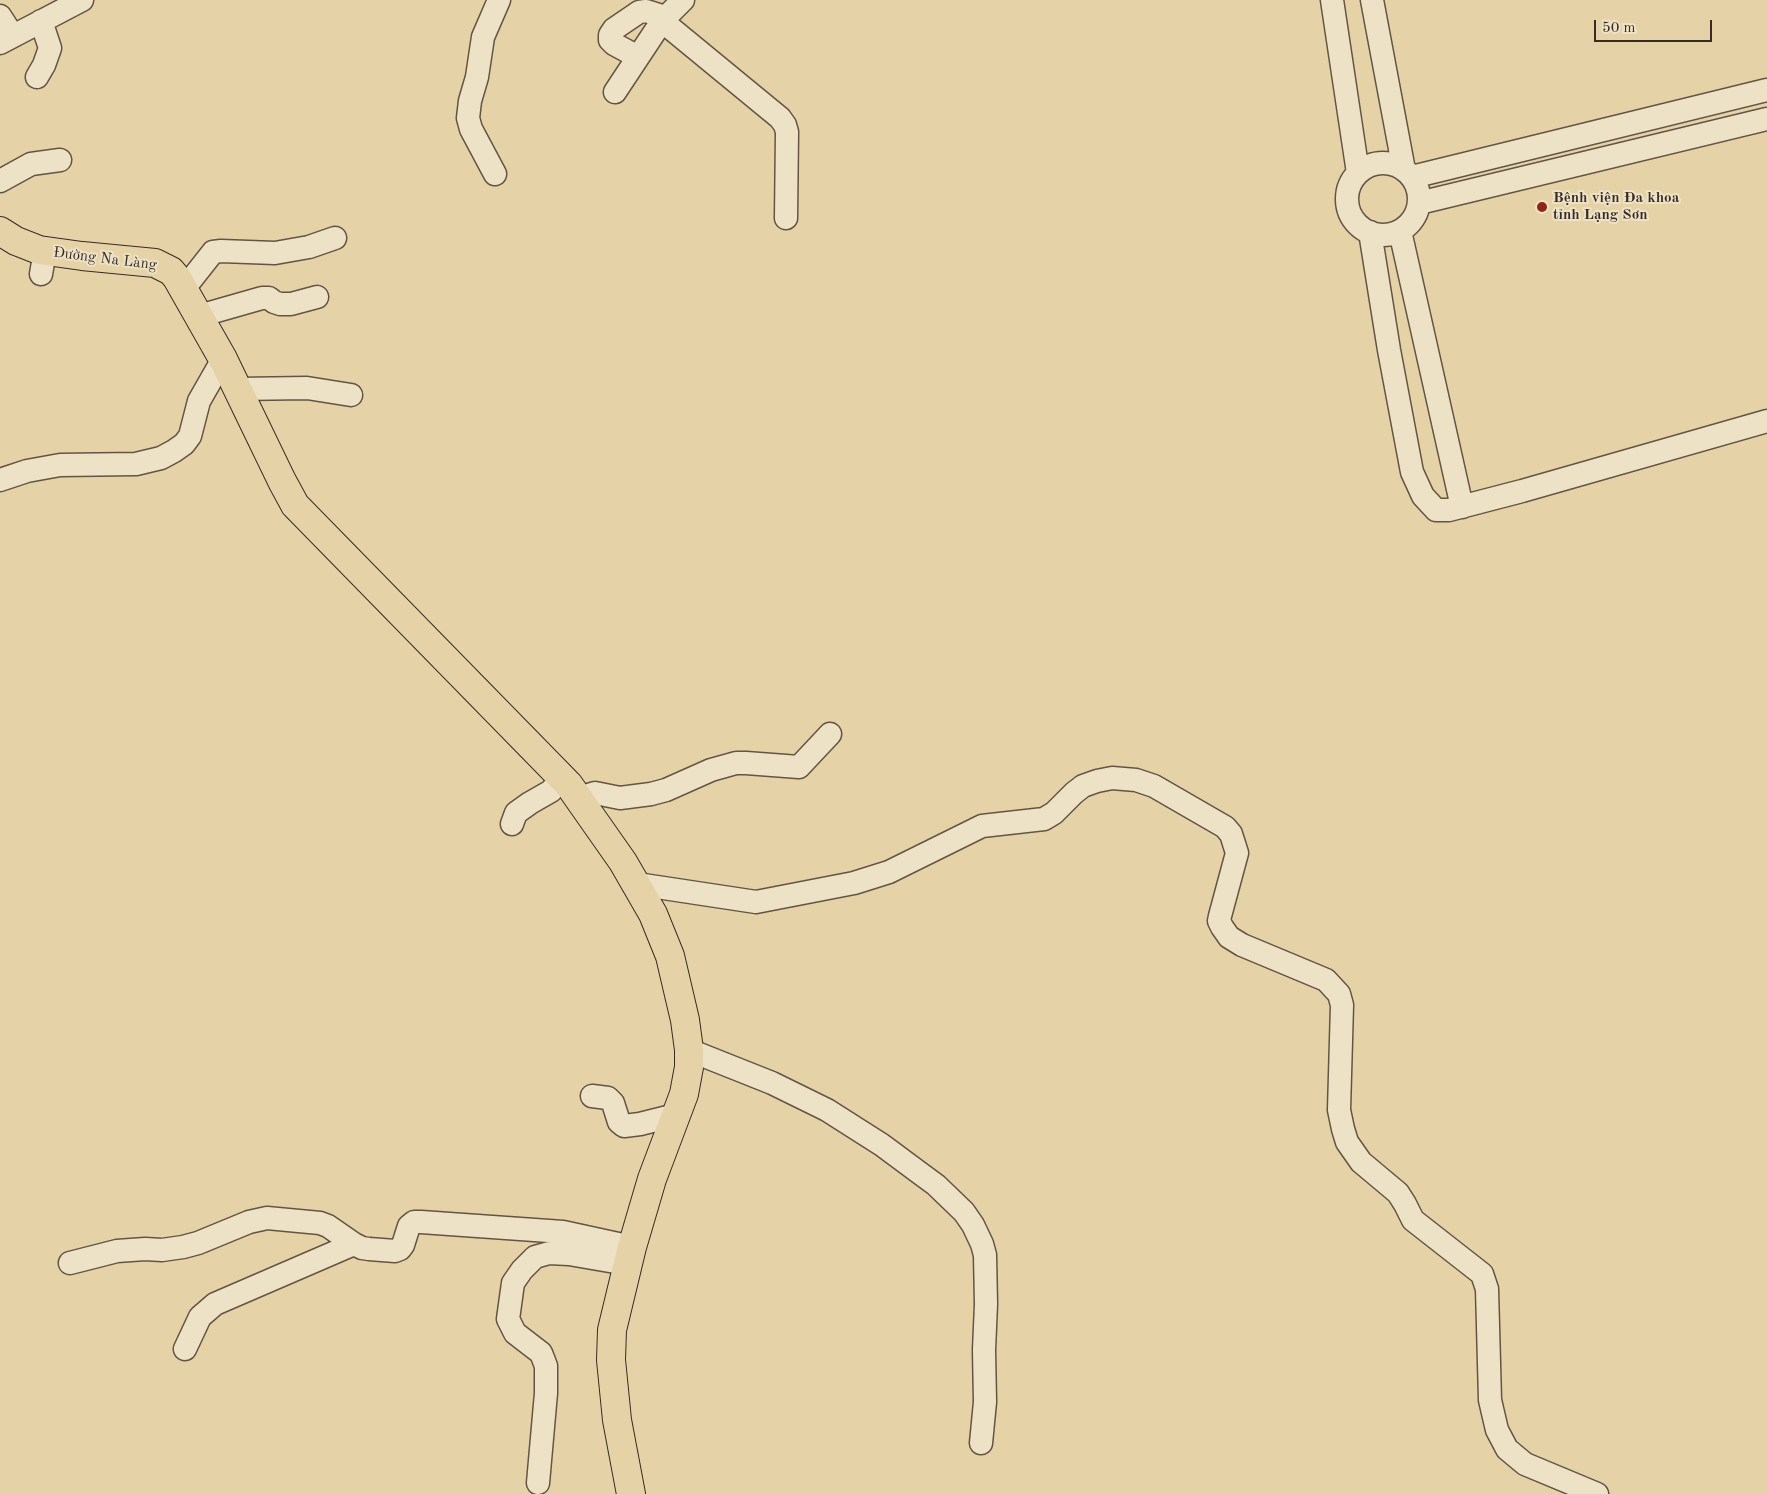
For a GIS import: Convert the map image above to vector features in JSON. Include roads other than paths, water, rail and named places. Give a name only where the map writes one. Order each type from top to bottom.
[{"type":"main road","name":"Đường Na Làng","points":[[0,230],[27,246],[43,262],[82,256],[155,263],[170,271],[177,278],[223,359],[295,504],[579,798],[636,884],[653,914],[670,956],[685,1020],[689,1050],[687,1081],[652,1179],[629,1255],[614,1316],[611,1360],[617,1420],[631,1494]]},
{"type":"street","points":[[0,16],[6,40],[82,0]]},
{"type":"street","points":[[495,174],[468,118],[483,37],[499,0]]},
{"type":"street","points":[[615,92],[664,19],[683,0]]},
{"type":"street","points":[[1332,0],[1358,173]]},
{"type":"street","points":[[1372,0],[1408,173],[1419,194],[1419,203],[1413,219],[1400,231],[1380,235],[1361,227],[1349,211],[1348,191],[1358,173],[1366,167],[1386,163],[1395,165],[1408,173],[1767,90]]},
{"type":"street","points":[[638,57],[614,44],[610,40],[610,35],[614,29],[639,12],[646,11],[664,19],[780,118],[787,132],[786,218]]},
{"type":"street","points":[[37,77],[50,48],[41,21]]},
{"type":"street","points":[[1419,203],[1767,119]]},
{"type":"street","points":[[0,181],[31,164],[60,160]]},
{"type":"street","points":[[1400,231],[1462,507]]},
{"type":"street","points":[[1370,232],[1389,350],[1415,480],[1423,496],[1436,510],[1442,511],[1462,507],[1531,489],[1767,421]]},
{"type":"street","points":[[184,290],[213,252],[275,253],[309,248],[335,238]]},
{"type":"street","points":[[199,316],[262,298],[269,298],[280,304],[291,304],[317,297]]},
{"type":"street","points":[[0,480],[27,471],[76,464],[136,464],[161,458],[174,452],[190,436],[199,401],[223,359]]},
{"type":"street","points":[[238,389],[307,388],[351,395]]},
{"type":"street","points":[[0,461],[27,471]]},
{"type":"street","points":[[579,798],[595,793],[620,798],[651,794],[666,790],[711,770],[736,764],[746,763],[799,768],[830,734]]},
{"type":"street","points":[[512,824],[516,813],[530,802],[551,791],[561,778]]},
{"type":"street","points":[[636,884],[756,902],[854,883],[889,872],[982,826],[1044,819],[1054,813],[1083,786],[1112,778],[1136,780],[1154,786],[1225,827],[1232,834],[1237,853],[1220,916],[1219,921],[1222,927],[1229,937],[1242,945],[1326,980],[1339,994],[1342,1005],[1339,1110],[1347,1142],[1361,1162],[1398,1193],[1413,1220],[1482,1274],[1487,1289],[1490,1400],[1494,1422],[1507,1449],[1525,1464],[1564,1482],[1597,1494]]},
{"type":"street","points":[[689,1050],[772,1083],[827,1110],[918,1170],[964,1212],[979,1238],[985,1255],[985,1402],[981,1443]]},
{"type":"street","points":[[592,1096],[608,1098],[613,1103],[619,1122],[624,1126],[676,1115]]},
{"type":"street","points":[[70,1263],[117,1251],[162,1250],[183,1247],[198,1243],[249,1222],[267,1218],[320,1223],[328,1226],[362,1248],[395,1251],[400,1249],[409,1226],[414,1222],[420,1222],[563,1232],[629,1255]]},
{"type":"street","points":[[184,1349],[200,1317],[215,1304],[354,1244]]},
{"type":"street","points":[[538,1483],[546,1393],[546,1366],[541,1353],[515,1333],[508,1319],[513,1283],[522,1270],[535,1257],[549,1253],[629,1255]]},
{"type":"place","name":"Bệnh viện Đa khoa tỉnh Lạng Sơn","points":[[1542,207]]}]
